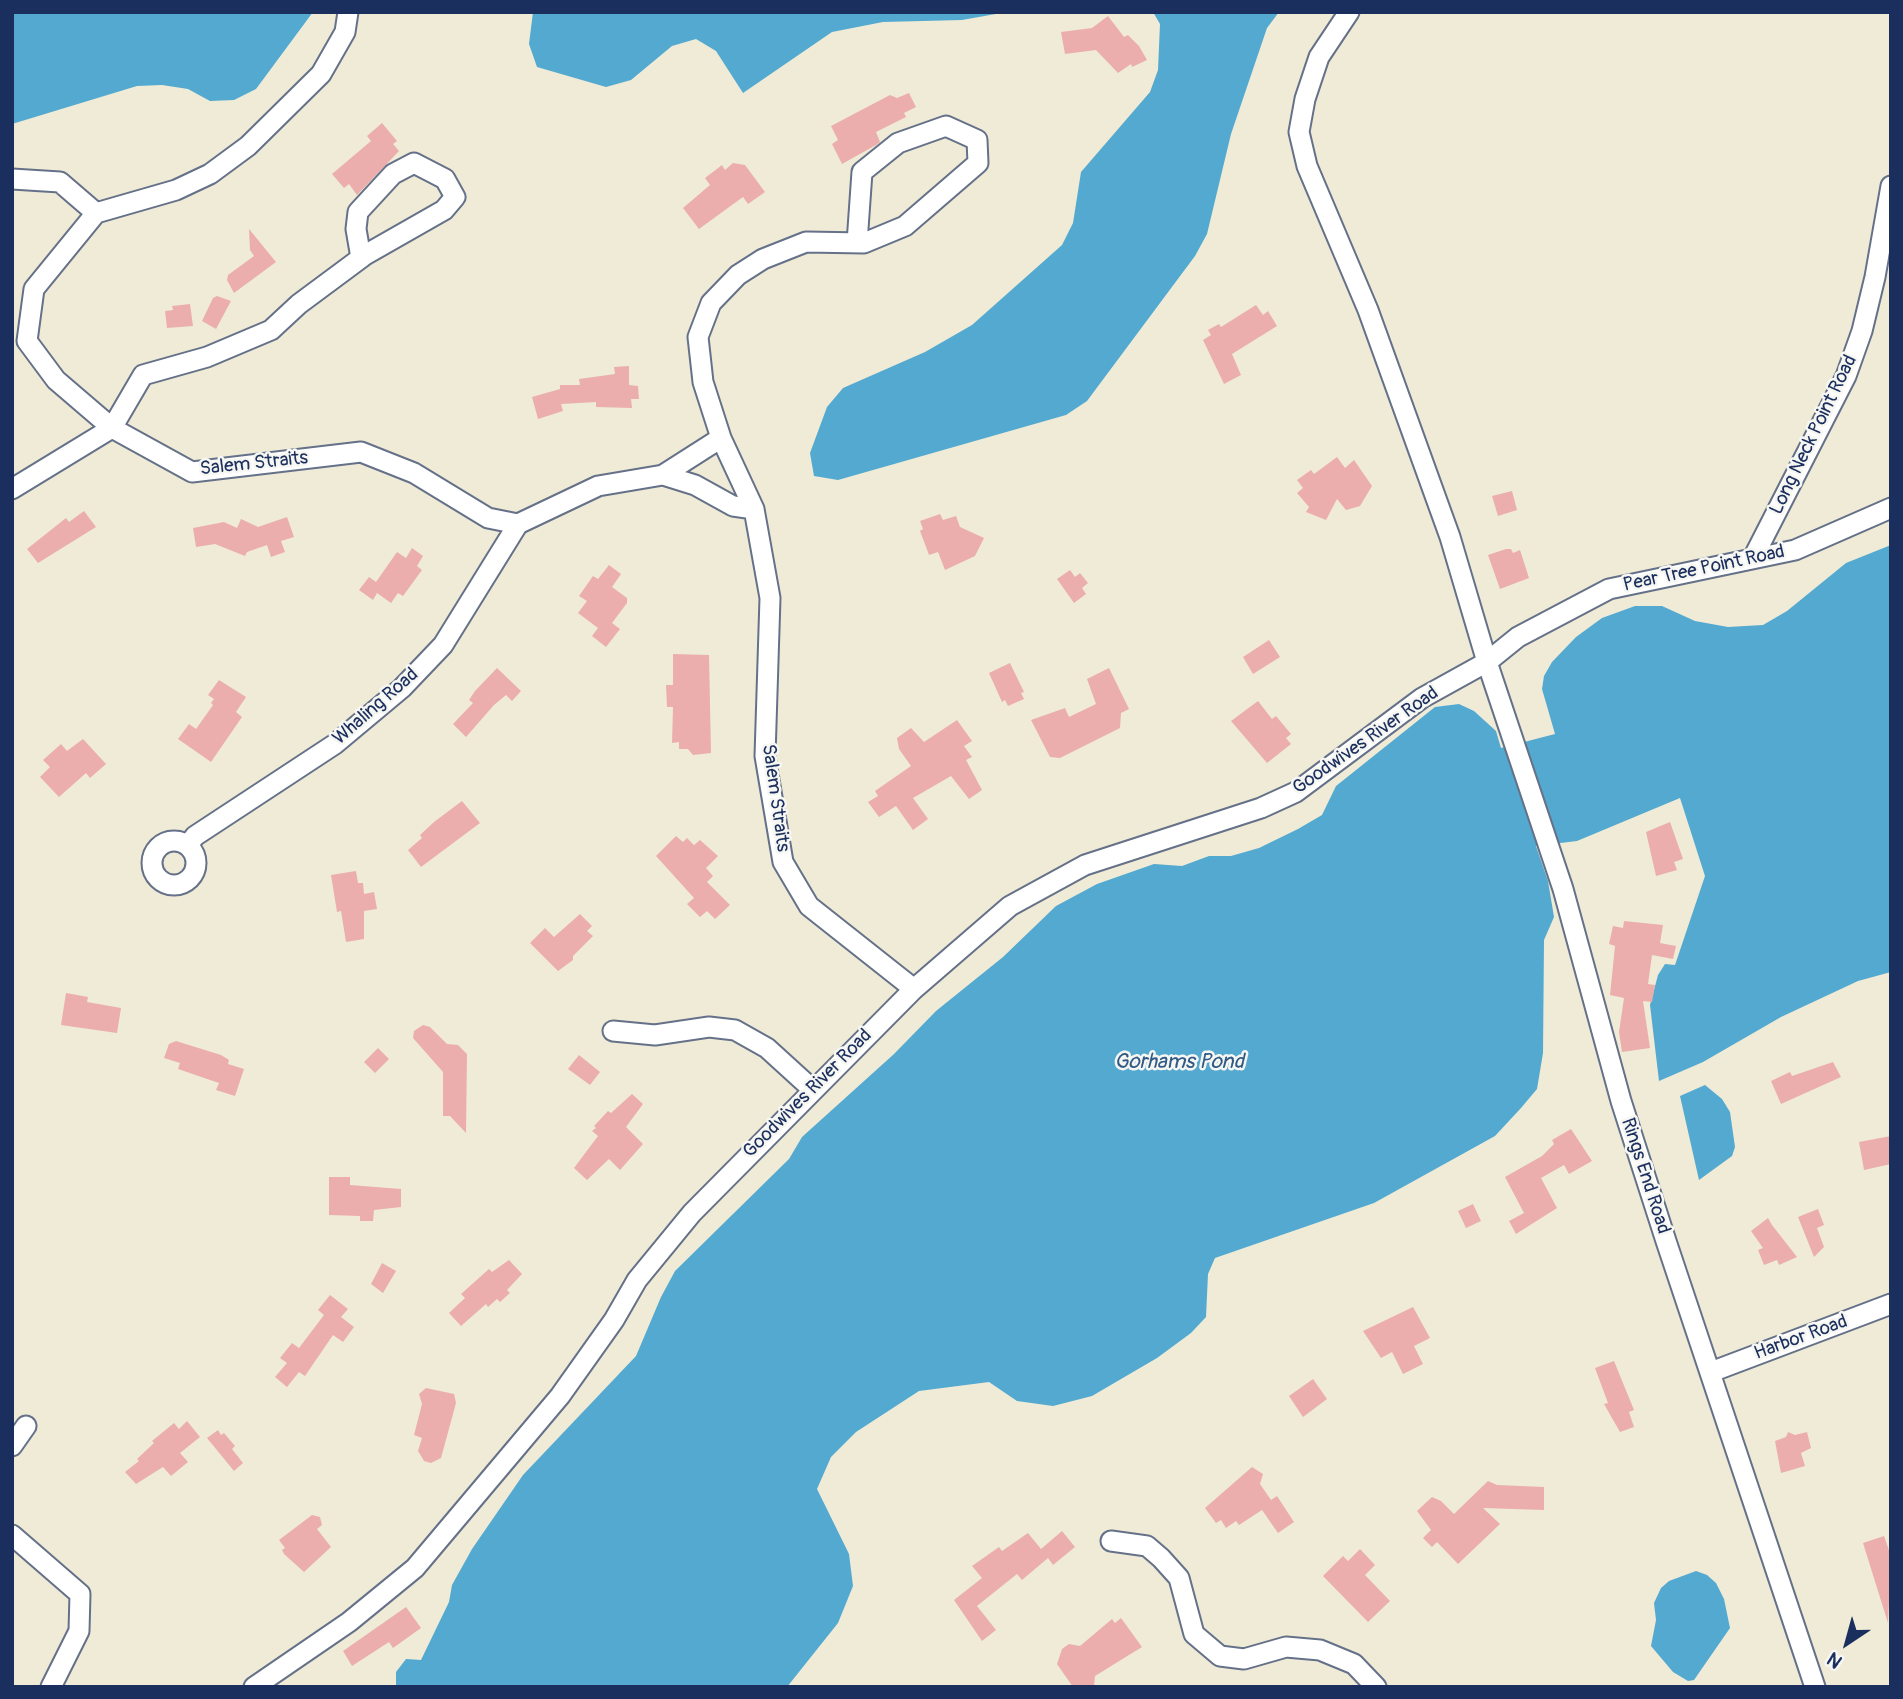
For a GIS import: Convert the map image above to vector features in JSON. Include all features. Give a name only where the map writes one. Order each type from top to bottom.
[{"type":"street","points":[[12,179],[60,182],[96,213],[176,190],[210,174],[248,146],[321,74],[345,32],[348,12]]},
{"type":"street","name":"Rings End Road","points":[[1349,12],[1319,58],[1305,99],[1299,132],[1307,166],[1368,310],[1450,537],[1487,662],[1563,889],[1621,1101],[1815,1687]]},
{"type":"street","points":[[946,126],[977,141],[978,163],[905,226],[857,243],[862,172],[898,143],[946,126]]},
{"type":"street","points":[[12,489],[112,428],[143,375],[207,357],[271,330],[299,304],[361,258],[444,210],[455,197],[446,179],[414,163],[393,174],[358,212],[361,258]]},
{"type":"street","name":"Long Neck Point Road","points":[[1753,558],[1846,376],[1862,331],[1875,277],[1891,186]]},
{"type":"street","name":"Salem Straits","points":[[96,213],[34,289],[27,341],[56,380],[112,428],[192,472],[362,452],[414,473],[488,518],[518,524]]},
{"type":"street","name":"Salem Straits","points":[[857,243],[806,242],[763,259],[738,275],[711,303],[698,337],[703,382],[720,438],[754,509],[770,598],[765,756],[783,862],[809,906],[914,989]]},
{"type":"street","points":[[518,524],[598,486],[663,475],[720,438]]},
{"type":"street","points":[[663,475],[695,485],[733,506],[754,509]]},
{"type":"street","name":"Pear Tree Point Road","points":[[1487,662],[1518,637],[1609,589],[1795,550],[1891,508]]},
{"type":"street","name":"Whaling Road","points":[[188,845],[195,836],[335,744],[402,688],[443,645],[518,524]]},
{"type":"street","name":"Goodwives River Road","points":[[254,1687],[349,1622],[415,1568],[560,1396],[658,1253],[692,1213],[812,1089],[963,944],[1038,888],[1085,864],[1261,808],[1296,792],[1422,698],[1487,662]]},
{"type":"street","points":[[613,1031],[655,1035],[709,1027],[735,1030],[766,1048],[812,1089]]},
{"type":"street","name":"Harbor Road","points":[[1711,1372],[1891,1304]]},
{"type":"street","points":[[12,1446],[26,1426]]},
{"type":"street","points":[[12,1535],[80,1594],[79,1631],[51,1687]]},
{"type":"street","points":[[1111,1541],[1147,1545],[1161,1558],[1179,1578],[1194,1634],[1220,1656],[1244,1659],[1286,1647],[1320,1650],[1354,1664],[1376,1687]]},
{"type":"water","points":[[12,12],[313,12],[256,89],[234,100],[210,101],[188,89],[162,85],[137,86],[12,124]]},
{"type":"water","points":[[533,12],[1007,12],[962,20],[883,22],[832,32],[743,93],[716,51],[696,39],[672,46],[631,80],[606,87],[537,67],[529,44]]},
{"type":"water","points":[[1153,12],[1279,12],[1267,28],[1231,134],[1207,234],[1195,256],[1087,401],[1066,415],[838,480],[814,476],[810,453],[827,407],[843,388],[925,352],[972,325],[1062,245],[1073,223],[1081,172],[1150,92],[1158,70],[1160,24]]},
{"type":"water","name":"Gorhams Pond","points":[[1891,545],[1891,972],[1858,981],[1781,1017],[1703,1062],[1659,1081],[1650,1005],[1658,975],[1665,964],[1675,965],[1705,876],[1680,798],[1577,841],[1536,846],[1548,881],[1554,917],[1544,940],[1543,1053],[1537,1089],[1521,1108],[1495,1136],[1374,1203],[1215,1258],[1208,1274],[1206,1317],[1191,1333],[1157,1358],[1092,1396],[1053,1406],[1017,1401],[989,1382],[919,1391],[856,1432],[831,1457],[817,1489],[849,1554],[853,1586],[838,1623],[787,1687],[396,1687],[396,1672],[406,1659],[421,1660],[449,1602],[452,1585],[472,1549],[523,1475],[636,1356],[675,1271],[789,1159],[802,1137],[894,1054],[936,1011],[1003,957],[1056,906],[1097,884],[1154,864],[1182,866],[1209,856],[1231,856],[1259,848],[1298,829],[1322,815],[1336,786],[1435,707],[1459,704],[1474,711],[1496,731],[1501,748],[1555,734],[1542,689],[1544,676],[1552,662],[1576,637],[1602,618],[1635,606],[1662,606],[1695,621],[1728,627],[1763,625],[1787,611],[1846,563]]},
{"type":"water","points":[[1705,1085],[1722,1099],[1730,1112],[1735,1147],[1732,1156],[1699,1180],[1680,1096]]},
{"type":"water","points":[[1696,1571],[1707,1575],[1716,1583],[1724,1599],[1730,1628],[1694,1680],[1688,1681],[1673,1672],[1651,1646],[1656,1620],[1654,1603],[1661,1588],[1669,1581]]},
{"type":"building","points":[[1108,16],[1124,37],[1128,35],[1139,46],[1147,60],[1132,67],[1131,64],[1118,73],[1096,50],[1065,54],[1061,32],[1092,28]]},
{"type":"building","points":[[909,93],[916,107],[904,113],[906,117],[876,132],[880,142],[842,164],[832,144],[838,140],[831,126],[890,95],[897,98]]},
{"type":"building","points":[[382,123],[397,141],[393,144],[399,151],[357,195],[349,184],[344,188],[332,174],[371,141],[367,136]]},
{"type":"building","points":[[733,163],[745,165],[765,192],[748,204],[743,197],[699,229],[683,208],[710,185],[705,178],[722,165],[725,170]]},
{"type":"building","points":[[249,229],[276,262],[234,293],[227,280],[228,275],[254,256],[250,250]]},
{"type":"building","points":[[217,296],[231,301],[216,329],[202,321],[213,298]]},
{"type":"building","points":[[190,304],[193,326],[167,328],[165,311],[173,310],[172,306]]},
{"type":"building","points":[[1256,305],[1263,315],[1268,311],[1277,326],[1232,354],[1241,375],[1224,384],[1203,340],[1211,335],[1208,330],[1219,324],[1221,327]]},
{"type":"building","points":[[629,366],[629,385],[638,386],[639,399],[631,399],[632,408],[596,407],[596,402],[561,404],[563,411],[538,419],[532,397],[560,389],[560,385],[580,385],[579,379],[615,374],[614,367]]},
{"type":"building","points":[[1337,457],[1345,468],[1354,460],[1372,486],[1360,506],[1346,510],[1337,499],[1326,520],[1306,512],[1309,507],[1297,493],[1303,488],[1297,480],[1311,470],[1314,474]]},
{"type":"building","points":[[1512,491],[1517,510],[1498,516],[1492,496]]},
{"type":"building","points":[[84,511],[96,527],[38,563],[27,549],[66,518],[69,522]]},
{"type":"building","points":[[940,514],[943,520],[956,516],[960,527],[984,538],[975,556],[945,570],[938,552],[929,555],[920,531],[923,529],[920,521]]},
{"type":"building","points":[[287,517],[294,537],[281,541],[285,552],[271,557],[267,545],[247,552],[245,556],[215,544],[196,547],[193,528],[224,522],[237,528],[241,519],[258,527]]},
{"type":"building","points":[[412,548],[423,556],[417,566],[422,570],[403,596],[398,593],[391,603],[377,593],[373,600],[359,590],[369,577],[376,582],[397,552],[406,558]]},
{"type":"building","points":[[1511,549],[1513,553],[1520,550],[1529,578],[1500,589],[1488,555]]},
{"type":"building","points":[[609,565],[621,574],[612,587],[627,598],[627,603],[612,623],[620,629],[606,647],[592,636],[598,628],[578,613],[587,601],[579,596],[593,576],[598,579]]},
{"type":"building","points":[[1070,570],[1075,577],[1080,573],[1088,583],[1082,588],[1086,594],[1074,603],[1057,579]]},
{"type":"building","points":[[1269,640],[1280,657],[1253,674],[1243,657]]},
{"type":"building","points":[[673,654],[709,655],[711,753],[693,755],[688,749],[679,749],[679,742],[672,743],[673,707],[667,707],[666,685],[673,685]]},
{"type":"building","points":[[1010,663],[1024,692],[1021,693],[1024,699],[1008,706],[1005,700],[1002,702],[989,673]]},
{"type":"building","points":[[497,668],[521,691],[512,701],[506,695],[494,705],[466,737],[453,724],[473,703],[469,700],[475,691]]},
{"type":"building","points":[[1109,668],[1129,709],[1121,713],[1120,728],[1060,758],[1050,757],[1031,720],[1065,708],[1069,717],[1096,704],[1087,679]]},
{"type":"building","points":[[219,680],[246,697],[236,712],[242,717],[211,762],[178,739],[189,724],[196,729],[213,705],[211,703],[214,699],[208,695]]},
{"type":"building","points":[[1258,701],[1272,719],[1276,716],[1291,734],[1286,738],[1291,744],[1267,763],[1231,721]]},
{"type":"building","points":[[957,720],[972,741],[964,746],[972,757],[966,760],[982,790],[969,799],[951,776],[913,798],[928,819],[913,830],[896,806],[879,817],[868,802],[878,796],[875,791],[911,766],[899,749],[897,738],[911,728],[924,742]]},
{"type":"building","points":[[83,739],[106,764],[90,778],[86,773],[59,797],[40,777],[50,767],[43,760],[61,744],[67,751]]},
{"type":"building","points":[[462,801],[480,823],[421,867],[408,850],[434,822]]},
{"type":"building","points":[[1670,822],[1683,859],[1674,862],[1677,870],[1656,876],[1646,832]]},
{"type":"building","points":[[676,836],[683,842],[687,838],[694,845],[700,840],[718,856],[706,868],[713,876],[707,882],[730,905],[715,919],[707,911],[700,917],[687,904],[694,898],[656,856]]},
{"type":"building","points":[[356,871],[358,883],[363,883],[364,894],[374,892],[377,909],[364,911],[364,939],[346,942],[341,911],[337,912],[331,875]]},
{"type":"building","points":[[580,914],[592,926],[587,931],[593,936],[573,956],[573,960],[558,971],[530,943],[545,928],[554,937]]},
{"type":"building","points":[[1624,921],[1663,925],[1660,943],[1676,946],[1673,959],[1652,955],[1648,984],[1655,985],[1652,1002],[1643,1001],[1650,1048],[1622,1052],[1619,1032],[1624,998],[1610,995],[1615,946],[1609,944],[1613,926],[1623,928]]},
{"type":"building","points":[[66,993],[88,997],[87,1002],[121,1008],[117,1033],[61,1025]]},
{"type":"building","points":[[423,1025],[430,1027],[447,1044],[458,1045],[467,1054],[466,1133],[450,1116],[443,1116],[443,1072],[413,1038],[414,1031]]},
{"type":"building","points":[[176,1041],[221,1055],[229,1060],[228,1064],[244,1069],[235,1096],[216,1090],[219,1083],[178,1069],[180,1063],[164,1058],[169,1044]]},
{"type":"building","points":[[378,1048],[389,1059],[375,1073],[364,1062]]},
{"type":"building","points":[[579,1055],[600,1072],[590,1085],[568,1069]]},
{"type":"building","points":[[1833,1062],[1841,1077],[1781,1104],[1771,1081],[1790,1072],[1792,1076]]},
{"type":"building","points":[[632,1094],[643,1104],[626,1127],[643,1144],[620,1170],[609,1159],[587,1180],[574,1168],[598,1136],[592,1131],[596,1128],[594,1126],[608,1111],[611,1113]]},
{"type":"building","points":[[1571,1129],[1592,1161],[1569,1174],[1564,1165],[1541,1178],[1557,1208],[1516,1234],[1509,1221],[1524,1213],[1505,1177],[1542,1156],[1554,1144],[1552,1140]]},
{"type":"building","points":[[1891,1136],[1891,1164],[1864,1170],[1859,1142]]},
{"type":"building","points":[[329,1177],[350,1177],[350,1185],[401,1189],[401,1207],[374,1210],[373,1221],[360,1221],[360,1216],[329,1215]]},
{"type":"building","points":[[1473,1204],[1481,1221],[1466,1228],[1458,1211]]},
{"type":"building","points":[[1818,1209],[1824,1225],[1817,1228],[1824,1247],[1814,1257],[1798,1217]]},
{"type":"building","points":[[1768,1218],[1797,1257],[1779,1265],[1777,1260],[1764,1265],[1758,1250],[1763,1248],[1751,1231]]},
{"type":"building","points":[[509,1260],[522,1274],[507,1290],[510,1293],[500,1302],[497,1299],[488,1307],[486,1304],[461,1326],[449,1313],[465,1298],[461,1294],[489,1269],[492,1272]]},
{"type":"building","points":[[382,1263],[396,1271],[383,1293],[371,1284]]},
{"type":"building","points":[[330,1295],[348,1309],[341,1317],[354,1327],[343,1342],[333,1335],[305,1376],[299,1372],[287,1387],[275,1377],[287,1363],[280,1358],[292,1343],[299,1348],[324,1315],[318,1310]]},
{"type":"building","points":[[1413,1307],[1430,1338],[1414,1346],[1423,1364],[1403,1374],[1392,1352],[1381,1358],[1363,1331]]},
{"type":"building","points":[[1614,1361],[1634,1410],[1629,1412],[1634,1427],[1620,1432],[1604,1404],[1608,1403],[1595,1368]]},
{"type":"building","points":[[1313,1379],[1327,1399],[1303,1417],[1289,1396]]},
{"type":"building","points":[[426,1388],[454,1394],[456,1403],[441,1458],[431,1463],[424,1461],[418,1451],[422,1438],[414,1435],[422,1404],[419,1394]]},
{"type":"building","points":[[187,1421],[200,1437],[180,1453],[188,1462],[171,1476],[163,1467],[136,1484],[125,1472],[139,1461],[137,1459],[154,1443],[152,1441],[174,1423],[179,1429]]},
{"type":"building","points":[[218,1430],[235,1446],[232,1449],[243,1463],[234,1471],[207,1438]]},
{"type":"building","points":[[1788,1432],[1795,1435],[1807,1432],[1811,1448],[1801,1453],[1805,1466],[1781,1473],[1775,1441],[1786,1437]]},
{"type":"building","points":[[1252,1467],[1263,1474],[1260,1484],[1271,1500],[1277,1496],[1294,1522],[1278,1533],[1262,1510],[1239,1525],[1236,1521],[1226,1528],[1221,1520],[1216,1523],[1205,1508]]},
{"type":"building","points":[[1488,1481],[1497,1485],[1544,1487],[1544,1510],[1483,1508],[1500,1524],[1458,1564],[1437,1542],[1432,1547],[1423,1538],[1431,1530],[1417,1511],[1432,1497],[1441,1501],[1454,1514]]},
{"type":"building","points":[[312,1515],[320,1517],[322,1525],[317,1529],[331,1547],[304,1572],[284,1554],[282,1550],[285,1548],[279,1540]]},
{"type":"building","points":[[1062,1531],[1075,1547],[1053,1565],[1048,1558],[1022,1580],[1017,1574],[977,1606],[996,1630],[982,1641],[954,1600],[982,1578],[972,1566],[999,1547],[1002,1551],[1028,1533],[1041,1549]]},
{"type":"building","points":[[1884,1536],[1891,1556],[1888,1623],[1863,1543]]},
{"type":"building","points":[[1360,1549],[1375,1565],[1365,1575],[1390,1601],[1368,1622],[1323,1576],[1343,1556],[1348,1561]]},
{"type":"building","points":[[406,1607],[421,1628],[393,1648],[389,1642],[352,1666],[343,1651]]},
{"type":"building","points":[[1121,1618],[1142,1647],[1095,1676],[1094,1687],[1073,1687],[1057,1664],[1062,1649],[1069,1644],[1080,1646],[1112,1619],[1115,1623]]}]
